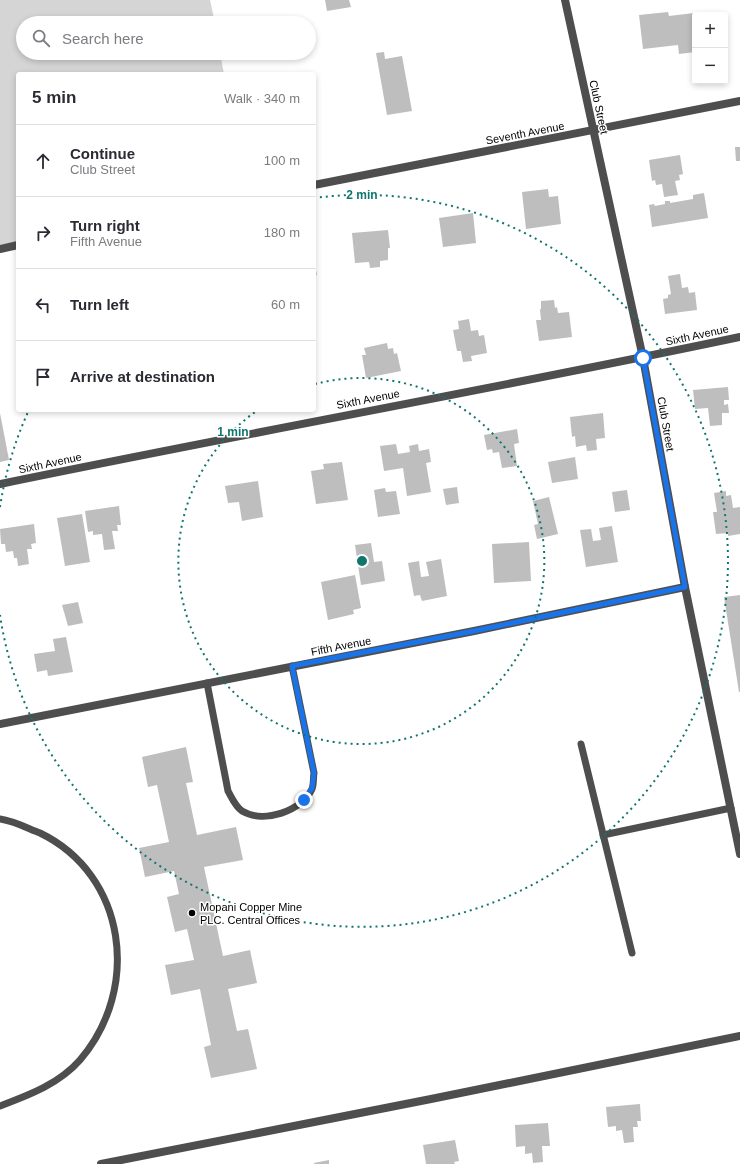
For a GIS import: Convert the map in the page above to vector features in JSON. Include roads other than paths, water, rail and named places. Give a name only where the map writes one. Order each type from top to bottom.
[{"type":"street","name":"Club Street","points":[[565,0],[643,358],[685,587],[740,854]]},
{"type":"street","name":"Seventh Avenue","points":[[316,186],[740,101]]},
{"type":"street","points":[[0,249],[16,245]]},
{"type":"street","name":"Sixth Avenue","points":[[0,484],[315,420],[643,358],[740,337]]},
{"type":"street","name":"Fifth Avenue","points":[[0,724],[474,631],[685,587]]},
{"type":"street","points":[[101,1164],[438,1098],[740,1036]]},
{"type":"lane","points":[[207,683],[228,791],[234,803],[242,810],[254,815],[279,814],[293,808],[304,800],[312,788],[314,773],[292,666]]},
{"type":"lane","points":[[581,744],[632,954]]},
{"type":"lane","points":[[603,835],[731,808]]},
{"type":"lane","points":[[0,819],[26,827],[49,838],[70,853],[93,877],[108,904],[116,937],[117,966],[113,1000],[99,1034],[80,1060],[63,1076],[38,1091],[0,1106]]},
{"type":"place","name":"Mopani Copper Mine PLC. Central Offices","points":[[192,913]]}]
